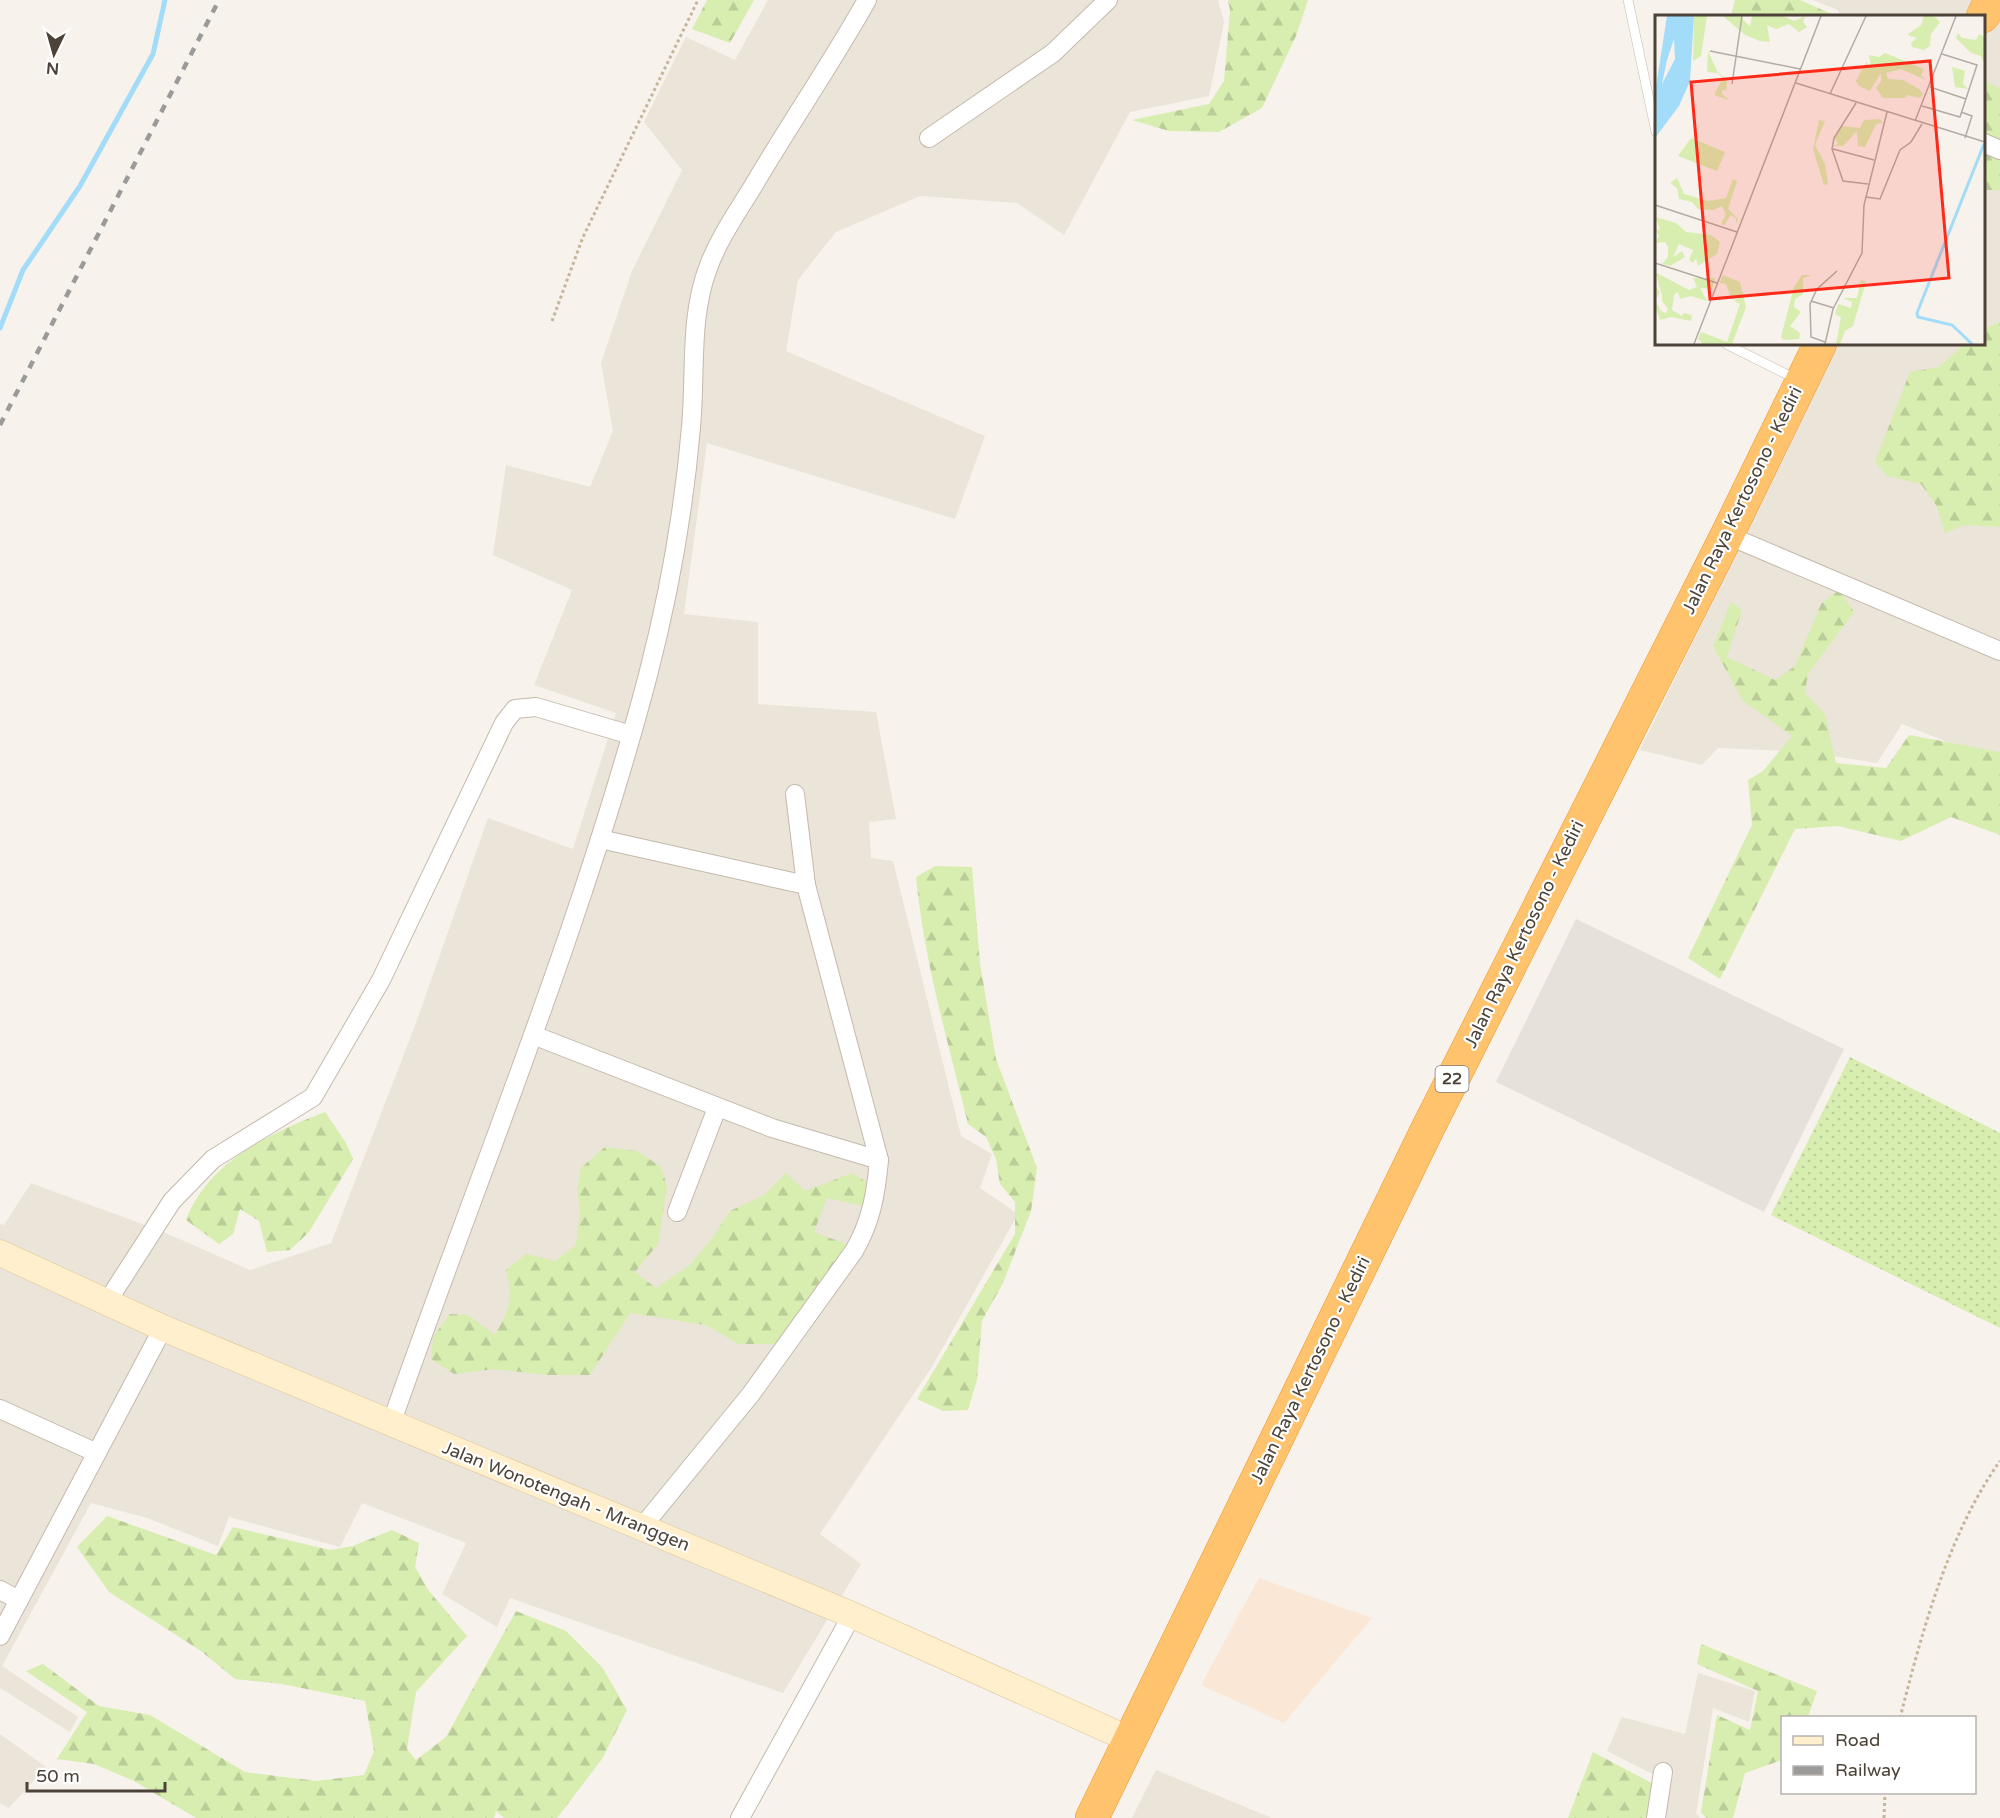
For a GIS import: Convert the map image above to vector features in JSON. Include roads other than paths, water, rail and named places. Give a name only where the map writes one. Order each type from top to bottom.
[{"type":"highway","points":[[1984,15],[1991,0]]},
{"type":"highway","name":"Jalan Raya Kertosono - Kediri","points":[[1092,1818],[1205,1582],[1438,1108],[1819,345]]},
{"type":"street","points":[[391,1424],[533,1035],[600,839],[631,735],[648,672],[675,546],[691,430],[698,304],[707,269],[723,236],[867,0]]},
{"type":"street","points":[[929,138],[1053,53],[1108,0]]},
{"type":"street","points":[[1985,144],[2000,150]]},
{"type":"street","points":[[1726,535],[2000,651]]},
{"type":"street","points":[[107,1302],[172,1202],[213,1159],[313,1097],[381,980],[504,723],[515,709],[536,707],[631,735]]},
{"type":"street","points":[[642,1527],[751,1394],[854,1251],[866,1231],[876,1196],[879,1160],[806,885],[795,794]]},
{"type":"street","points":[[600,839],[806,885]]},
{"type":"street","points":[[533,1035],[772,1128],[879,1160]]},
{"type":"street","points":[[677,1212],[717,1108]]},
{"type":"street","name":"Jalan Wonotengah - Mranggen","points":[[0,1253],[163,1328],[852,1615],[1131,1740]]},
{"type":"street","points":[[0,1636],[163,1328]]},
{"type":"street","points":[[0,1409],[97,1453]]},
{"type":"street","points":[[0,1590],[19,1600]]},
{"type":"street","points":[[740,1818],[852,1615]]},
{"type":"street","points":[[1656,1818],[1663,1773]]},
{"type":"lane","points":[[1628,0],[1655,127]]},
{"type":"lane","points":[[1728,345],[1801,381]]},
{"type":"waterway","points":[[0,328],[23,270],[80,186],[153,54],[165,0]]},
{"type":"railway","points":[[0,425],[219,0]]}]
